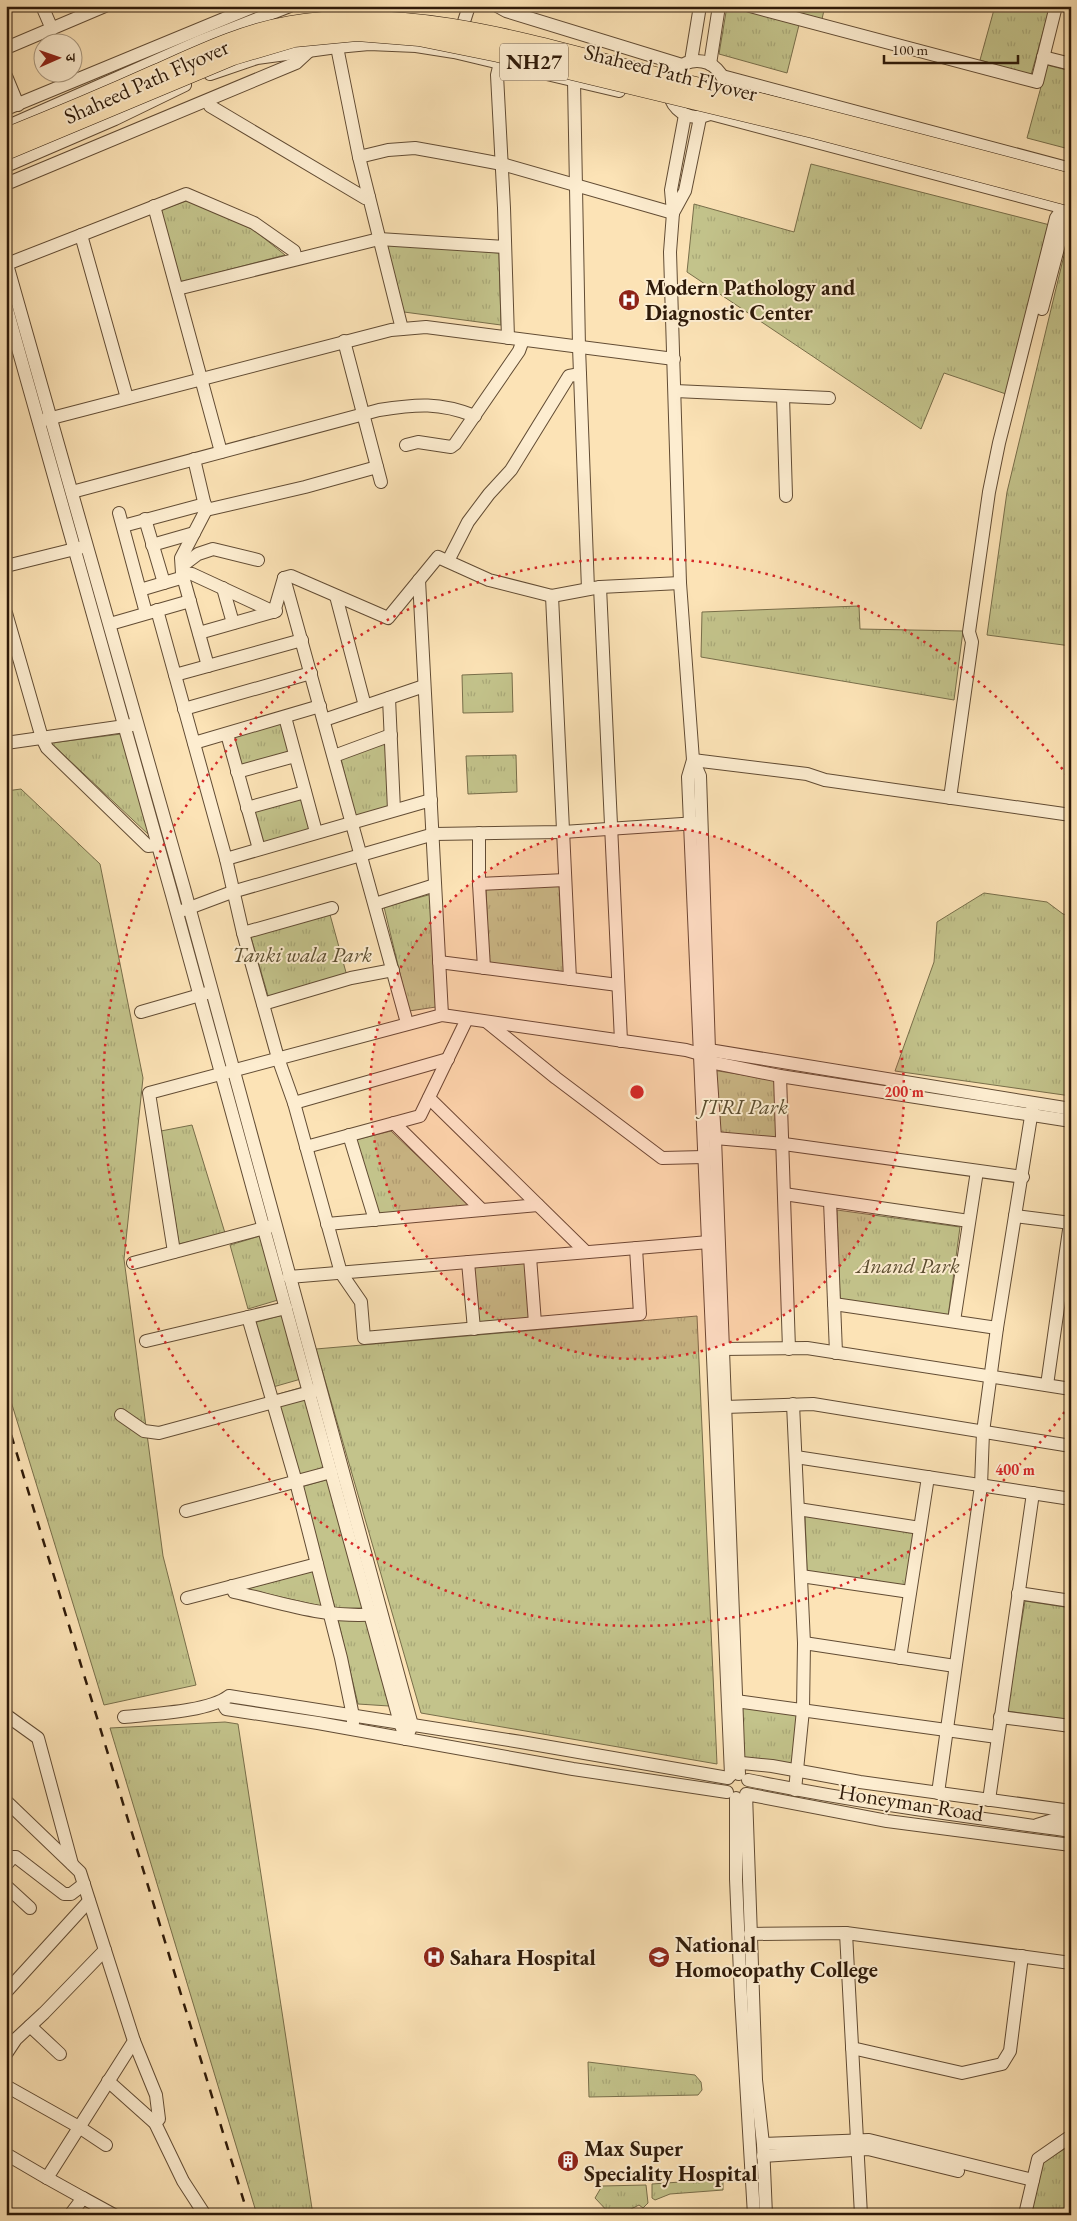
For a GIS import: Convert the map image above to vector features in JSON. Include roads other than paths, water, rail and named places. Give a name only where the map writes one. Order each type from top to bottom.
[{"type":"highway","name":"Shaheed Path Flyover","points":[[6,137],[84,106],[230,42],[289,25],[356,19],[422,23],[522,42],[889,134],[1071,183]]},
{"type":"highway","name":"Shaheed Path Flyover","points":[[6,152],[233,56],[294,38],[357,32],[419,36],[498,53],[813,129],[1068,210]]},
{"type":"street","points":[[42,6],[52,29]]},
{"type":"street","points":[[6,48],[105,6]]},
{"type":"street","points":[[6,76],[12,107],[255,6]]},
{"type":"street","name":"Shaheed Path Flyover","points":[[6,127],[201,40],[290,6]]},
{"type":"street","points":[[369,44],[380,6]]},
{"type":"street","points":[[454,52],[469,6]]},
{"type":"street","points":[[700,6],[686,63],[673,74],[668,89],[672,104],[684,115],[706,116],[1068,210]]},
{"type":"street","points":[[710,64],[720,6]]},
{"type":"street","points":[[750,6],[781,10],[1037,82],[1056,6]]},
{"type":"street","points":[[503,8],[686,63],[703,61],[710,64],[722,76],[1071,169]]},
{"type":"street","name":"Shaheed Path Flyover","points":[[6,166],[115,119],[202,76],[257,58],[369,44],[416,46],[454,52],[672,104]]},
{"type":"street","points":[[337,47],[359,157],[402,329]]},
{"type":"street","points":[[6,184],[296,63],[309,51]]},
{"type":"street","points":[[1043,57],[1071,64]]},
{"type":"street","points":[[500,63],[497,75],[506,246],[508,338]]},
{"type":"street","points":[[673,214],[685,191],[706,116],[722,102],[725,92],[722,76]]},
{"type":"street","points":[[574,81],[580,374],[611,830],[621,1041]]},
{"type":"street","points":[[208,101],[210,106],[365,198],[369,197]]},
{"type":"street","points":[[684,115],[671,190],[673,214],[670,252],[680,583],[693,760],[688,777],[696,823],[706,1055],[704,1157],[736,1772],[749,1787],[736,1795]]},
{"type":"street","points":[[359,157],[388,150],[416,148],[502,164],[673,214]]},
{"type":"street","points":[[1068,210],[1071,174]]},
{"type":"street","points":[[206,993],[176,912],[124,726],[81,547],[45,419],[7,263],[186,194],[254,223],[294,251],[296,259]]},
{"type":"street","points":[[154,206],[221,452]]},
{"type":"street","points":[[950,794],[972,642],[977,633],[990,533],[1006,446],[1062,235],[1056,218],[1068,210]]},
{"type":"street","points":[[81,235],[127,398]]},
{"type":"street","points":[[177,290],[379,239],[506,246]]},
{"type":"street","points":[[6,306],[72,492],[81,547],[110,624],[190,909],[206,993],[269,1226],[286,1308],[314,1391],[406,1724],[406,1739]]},
{"type":"street","points":[[45,419],[344,341],[402,329],[426,328],[674,359]]},
{"type":"street","points":[[406,445],[418,442],[452,446],[475,416],[519,351],[523,340]]},
{"type":"street","points":[[344,341],[381,482]]},
{"type":"street","points":[[448,561],[468,522],[489,494],[511,470],[569,376],[580,374]]},
{"type":"street","points":[[675,391],[829,398]]},
{"type":"street","points":[[783,396],[786,496]]},
{"type":"street","points":[[72,492],[363,414],[414,404],[453,407],[475,416]]},
{"type":"street","points":[[194,459],[205,507],[181,558],[190,601],[208,666]]},
{"type":"street","points":[[377,467],[305,487],[145,519],[121,520],[140,590],[152,612],[175,675],[226,859],[232,892],[243,933],[278,1058],[294,1102],[340,1273],[361,1302],[364,1338],[535,1324],[640,1314],[636,1248]]},
{"type":"street","points":[[145,519],[164,583]]},
{"type":"street","points":[[152,545],[194,533]]},
{"type":"street","points":[[6,566],[81,547]]},
{"type":"street","points":[[140,590],[164,583],[183,572],[198,554],[214,549],[258,560]]},
{"type":"street","points":[[284,578],[291,576],[388,618],[438,556],[489,580],[552,596],[594,588],[680,583]]},
{"type":"street","points":[[183,572],[192,574],[274,612]]},
{"type":"street","points":[[274,612],[284,578]]},
{"type":"street","points":[[284,578],[407,1023]]},
{"type":"street","points":[[419,580],[434,834],[442,1015]]},
{"type":"street","points":[[223,588],[233,623]]},
{"type":"street","points":[[336,596],[365,706]]},
{"type":"street","points":[[552,596],[570,979]]},
{"type":"street","points":[[110,624],[190,601]]},
{"type":"street","points":[[199,633],[292,607]]},
{"type":"street","points":[[6,613],[11,645],[47,748],[148,846],[158,845]]},
{"type":"street","points":[[175,675],[302,640]]},
{"type":"street","points":[[184,709],[311,673]]},
{"type":"street","points":[[324,720],[424,686]]},
{"type":"street","points":[[389,698],[394,810]]},
{"type":"street","points":[[194,743],[320,706]]},
{"type":"street","points":[[285,717],[316,832]]},
{"type":"street","points":[[6,743],[138,724]]},
{"type":"street","points":[[227,734],[259,849]]},
{"type":"street","points":[[334,756],[391,735]]},
{"type":"street","points":[[237,772],[295,756]]},
{"type":"street","points":[[693,760],[807,774],[825,780],[1071,808]]},
{"type":"street","points":[[247,808],[305,792]]},
{"type":"street","points":[[950,794],[1071,815]]},
{"type":"street","points":[[226,859],[431,800]]},
{"type":"street","points":[[176,912],[190,909],[232,892],[434,834],[611,830],[696,823]]},
{"type":"street","points":[[479,833],[479,884],[484,968]]},
{"type":"street","points":[[479,884],[565,880]]},
{"type":"street","points":[[375,904],[435,885]]},
{"type":"street","points":[[243,933],[332,908]]},
{"type":"street","points":[[439,962],[618,985]]},
{"type":"street","points":[[263,1004],[351,978],[392,970]]},
{"type":"street","points":[[141,1012],[206,993]]},
{"type":"street","points":[[174,1252],[149,1093],[442,1015],[621,1041],[1033,1109],[1071,1121]]},
{"type":"street","points":[[306,1147],[420,1116],[467,1019]]},
{"type":"street","points":[[486,1022],[556,1078],[662,1158],[704,1157]]},
{"type":"street","points":[[706,1055],[780,1076],[1033,1109],[1071,1109]]},
{"type":"street","points":[[706,1055],[715,1138],[736,1701],[736,1772],[725,1786],[736,1795],[750,1934],[756,2080],[763,2150],[766,2215]]},
{"type":"street","points":[[294,1102],[448,1059]]},
{"type":"street","points":[[780,1076],[784,1144],[789,1349]]},
{"type":"street","points":[[429,1098],[586,1252]]},
{"type":"street","points":[[938,1793],[980,1486],[983,1432],[997,1328],[1033,1109]]},
{"type":"street","points":[[394,1123],[482,1210]]},
{"type":"street","points":[[350,1135],[375,1220]]},
{"type":"street","points":[[715,1138],[784,1144],[1023,1177]]},
{"type":"street","points":[[954,1321],[977,1171]]},
{"type":"street","points":[[784,1194],[969,1221]]},
{"type":"street","points":[[830,1201],[836,1353]]},
{"type":"street","points":[[327,1224],[538,1205]]},
{"type":"street","points":[[1016,1216],[1071,1223],[1047,1385]]},
{"type":"street","points":[[134,1263],[269,1226]]},
{"type":"street","points":[[269,1226],[289,1277],[331,1472],[376,1614]]},
{"type":"street","points":[[289,1277],[709,1242]]},
{"type":"street","points":[[530,1257],[535,1324]]},
{"type":"street","points":[[468,1262],[474,1329]]},
{"type":"street","points":[[834,1304],[997,1328]]},
{"type":"street","points":[[146,1341],[286,1308]]},
{"type":"street","points":[[248,1317],[296,1482],[330,1615],[354,1716],[353,1729]]},
{"type":"street","points":[[723,1349],[807,1348],[1071,1389]]},
{"type":"street","points":[[121,1415],[144,1431],[159,1433],[314,1391]]},
{"type":"street","points":[[793,1404],[804,1644],[803,1710],[795,1790]]},
{"type":"street","points":[[724,1407],[812,1404],[1071,1446]]},
{"type":"street","points":[[796,1457],[1071,1499]]},
{"type":"street","points":[[186,1511],[331,1472]]},
{"type":"street","points":[[900,1658],[928,1477]]},
{"type":"street","points":[[988,1800],[1033,1494]]},
{"type":"street","points":[[798,1509],[920,1528]]},
{"type":"street","points":[[187,1598],[317,1564]]},
{"type":"street","points":[[801,1576],[910,1592]]},
{"type":"street","points":[[232,1586],[234,1592],[330,1615],[376,1614]]},
{"type":"street","points":[[1018,1593],[1071,1601]]},
{"type":"street","points":[[804,1644],[956,1666]]},
{"type":"street","points":[[124,1717],[182,1711],[222,1702],[229,1696],[736,1772],[795,1790],[1071,1831]]},
{"type":"street","points":[[736,1701],[998,1737]]},
{"type":"street","name":"Honeyman Road","points":[[222,1702],[226,1709],[353,1729],[574,1769],[887,1821],[1071,1845]]},
{"type":"street","points":[[6,1715],[38,1738],[72,1864]]},
{"type":"street","points":[[1000,1717],[1071,1726]]},
{"type":"street","points":[[736,1772],[796,1770],[860,1782],[1071,1810]]},
{"type":"street","points":[[736,1795],[736,1879],[741,1997],[754,2215]]},
{"type":"street","points":[[7,1802],[80,1872],[134,2041],[156,2094],[159,2119],[155,2123]]},
{"type":"street","points":[[1045,1807],[1056,1820]]},
{"type":"street","points":[[1032,1826],[1056,1820],[1071,1822]]},
{"type":"street","points":[[982,1834],[1013,1845],[1071,1853]]},
{"type":"street","points":[[6,1865],[13,1857],[16,1857],[64,1894],[71,1894],[84,1884]]},
{"type":"street","points":[[6,1886],[30,1908]]},
{"type":"street","points":[[6,1992],[89,1901]]},
{"type":"street","points":[[750,1934],[846,1932],[1071,1963]]},
{"type":"street","points":[[846,1932],[861,2215]]},
{"type":"street","points":[[6,2054],[16,2039],[105,1950]]},
{"type":"street","points":[[852,2048],[962,2073],[1002,2064],[1010,2051],[1022,1956]]},
{"type":"street","points":[[30,2026],[60,2054]]},
{"type":"street","points":[[47,2178],[134,2041]]},
{"type":"street","points":[[108,2081],[155,2123],[182,2180],[205,2215]]},
{"type":"street","points":[[6,2086],[80,2127],[106,2145]]},
{"type":"street","points":[[1030,2215],[1026,2210],[1038,2159],[1071,2136]]},
{"type":"street","points":[[763,2150],[857,2145],[868,2149],[1032,2184]]},
{"type":"street","points":[[6,2154],[114,2215]]},
{"type":"street","points":[[70,2215],[83,2198]]},
{"type":"railway","points":[[6,1418],[248,2215]]},
{"type":"place","name":"Modern Pathology and Diagnostic Center","points":[[629,300]]},
{"type":"place","name":"Sahara Hospital","points":[[434,1957]]},
{"type":"place","name":"National Homoeopathy College","points":[[659,1957]]},
{"type":"place","name":"Max Super Speciality Hospital","points":[[568,2161]]},
{"type":"park label","name":"Tanki wala Park","points":[[302,954]]},
{"type":"park label","name":"JTRI Park","points":[[744,1106]]},
{"type":"park label","name":"Anand Park","points":[[908,1265]]}]
